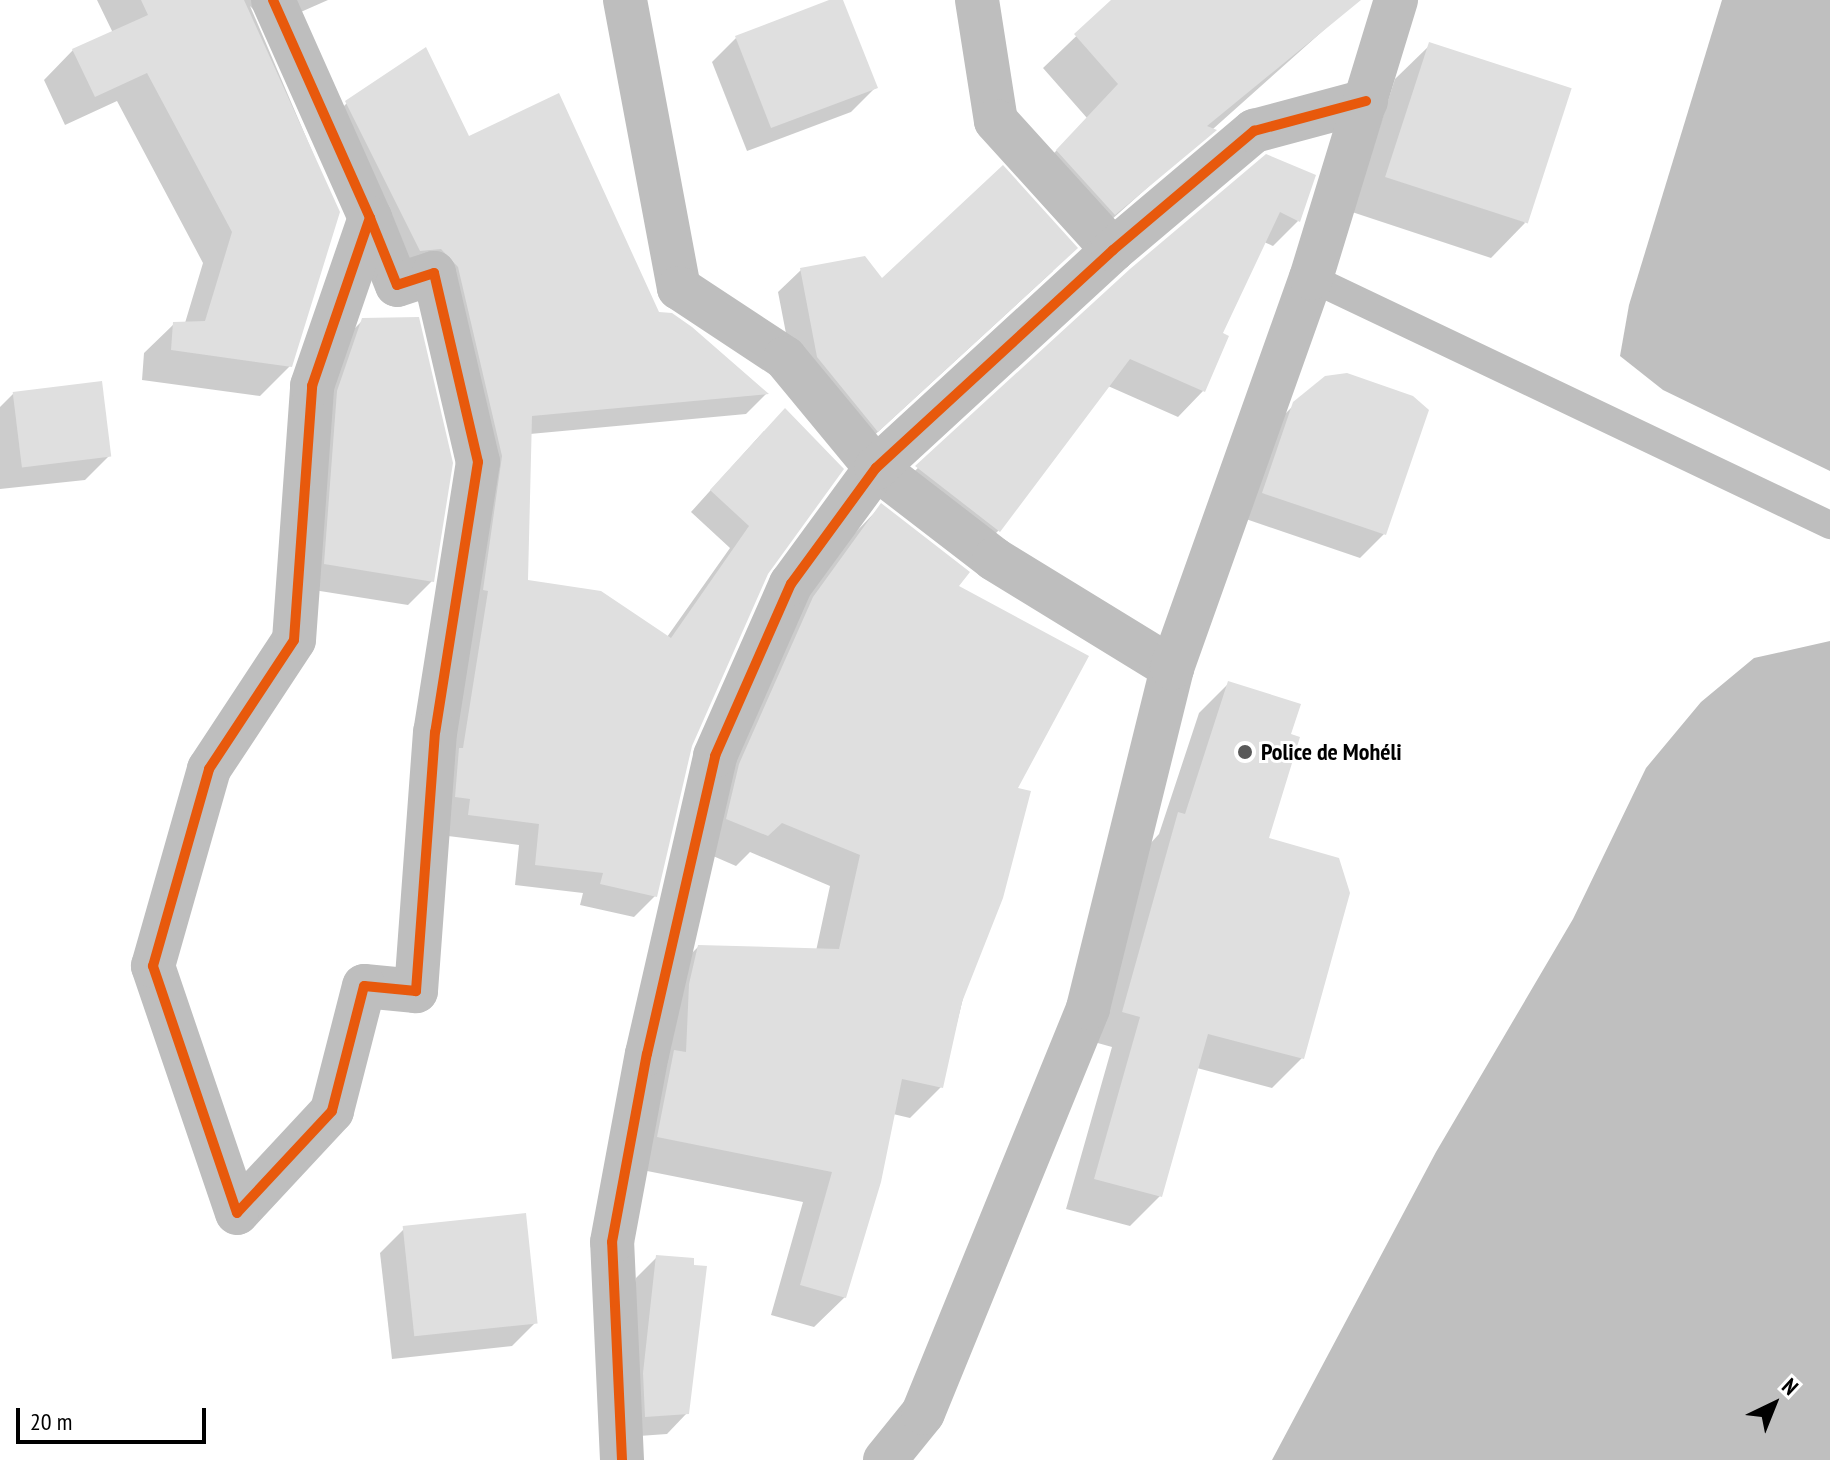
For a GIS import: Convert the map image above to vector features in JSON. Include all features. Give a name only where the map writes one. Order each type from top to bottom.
[{"type":"street","points":[[273,0],[370,218],[397,285],[434,273],[478,462],[435,732],[416,991],[364,986],[332,1111],[237,1213],[153,966],[209,769],[294,640],[312,386],[370,218]]},
{"type":"street","points":[[625,0],[679,288],[785,358],[876,468],[994,559],[1172,668]]},
{"type":"street","points":[[977,0],[996,121],[1113,250]]},
{"type":"street","points":[[885,1460],[923,1413],[1088,1008],[1172,668],[1311,278],[1396,0]]},
{"type":"street","points":[[622,1460],[612,1242],[647,1054],[715,756],[791,584],[876,468],[1113,250],[1254,131],[1366,101]]},
{"type":"lane","points":[[1311,278],[1830,525]]},
{"type":"shaded area","points":[[1722,0],[1830,0],[1830,471],[1663,390],[1620,356],[1629,305]]},
{"type":"shaded area","points":[[1830,641],[1830,1460],[1272,1460],[1436,1152],[1573,919],[1646,768],[1701,702],[1754,658]]},
{"type":"building","points":[[141,0],[244,0],[340,212],[292,367],[171,350],[173,322],[205,321],[232,232],[147,73],[95,97],[72,49],[148,15]]},
{"type":"building","points":[[829,0],[843,0],[878,88],[771,128],[735,36]]},
{"type":"building","points":[[1111,0],[1361,0],[1207,126],[1217,130],[1115,215],[1056,150],[1118,84],[1074,34]]},
{"type":"building","points":[[1429,42],[1572,88],[1528,223],[1385,177]]},
{"type":"building","points":[[426,47],[469,136],[559,93],[659,312],[672,313],[692,327],[769,394],[532,416],[528,580],[601,591],[671,638],[749,526],[710,490],[785,408],[844,469],[768,574],[692,746],[657,897],[600,884],[603,873],[535,865],[539,824],[468,815],[470,799],[455,797],[459,748],[463,748],[488,591],[483,590],[502,456],[458,267],[441,249],[420,251],[345,101]]},
{"type":"building","points":[[1266,154],[1316,175],[1300,222],[1280,212],[1223,333],[1229,336],[1205,392],[1130,359],[1000,532],[915,466],[1130,269]]},
{"type":"building","points":[[1003,165],[1078,248],[878,432],[817,357],[800,268],[865,256],[882,278]]},
{"type":"building","points":[[419,317],[453,463],[434,582],[324,564],[337,391],[362,318]]},
{"type":"building","points":[[1347,373],[1413,396],[1429,410],[1386,535],[1262,493],[1293,402],[1325,376]]},
{"type":"building","points":[[102,381],[111,456],[22,467],[13,392]]},
{"type":"building","points":[[881,503],[970,572],[959,586],[1089,656],[1018,788],[1031,791],[1003,898],[962,1002],[943,1088],[902,1079],[881,1182],[846,1298],[800,1285],[832,1172],[657,1137],[674,1050],[686,1052],[689,984],[698,945],[839,949],[860,855],[782,823],[768,836],[726,819],[739,764],[813,597]]},
{"type":"building","points":[[1228,681],[1301,704],[1291,734],[1300,737],[1269,838],[1339,858],[1350,893],[1304,1059],[1208,1034],[1162,1197],[1094,1179],[1140,1017],[1122,1012],[1178,812],[1185,814]]},
{"type":"building","points":[[526,1213],[538,1323],[414,1336],[403,1226]]},
{"type":"building","points":[[656,1255],[694,1258],[694,1265],[707,1266],[689,1414],[645,1417],[643,1373]]},
{"type":"cycle path","points":[[273,0],[370,218],[397,285],[434,273],[478,462],[435,732],[416,991],[364,986],[332,1111],[237,1213],[153,966],[209,769],[294,640],[312,386],[370,218]]},
{"type":"cycle path","points":[[622,1460],[612,1242],[647,1054],[715,756],[791,584],[876,468],[1113,250],[1254,131],[1366,101]]},
{"type":"place","name":"Police de Mohéli","points":[[1245,752]]}]
